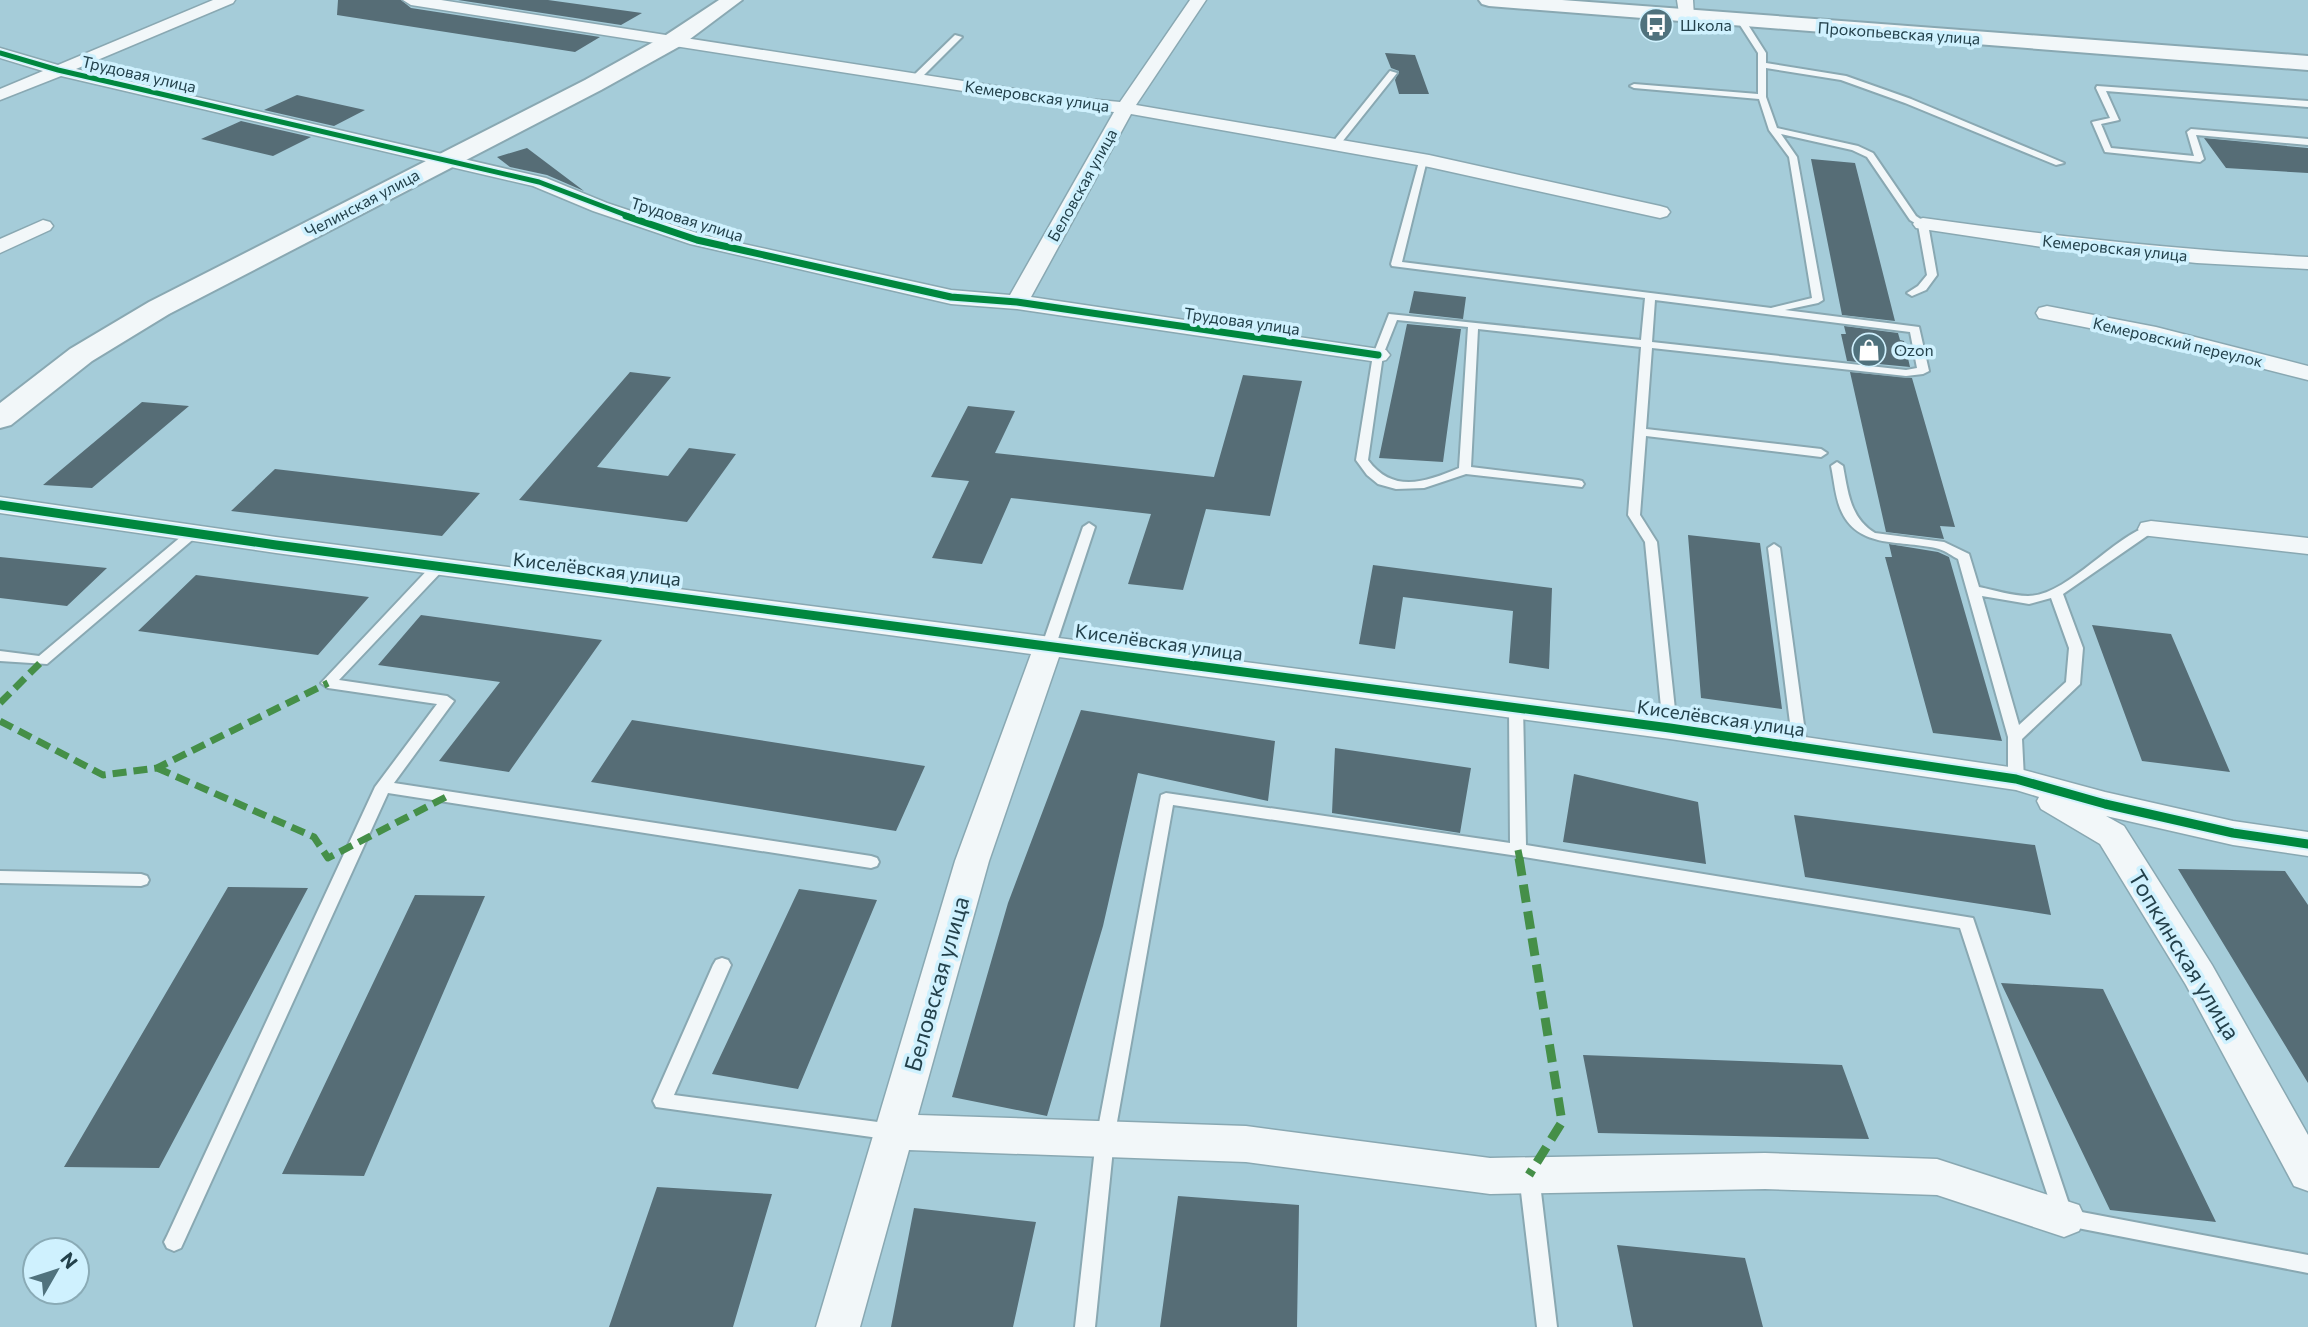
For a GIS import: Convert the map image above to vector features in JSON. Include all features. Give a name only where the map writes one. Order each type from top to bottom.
[{"type":"street","points":[[0,96],[227,0]]},
{"type":"street","name":"Кемеровская улица","points":[[411,0],[1125,108],[1423,160],[1660,212]]},
{"type":"street","name":"Челинская улица","points":[[0,418],[81,355],[159,308],[593,85],[674,40],[732,0]]},
{"type":"street","name":"Беловская улица","points":[[1017,302],[1125,108],[1198,0]]},
{"type":"street","name":"Прокопьевская улица","points":[[1489,0],[1686,8],[1741,22],[2308,63]]},
{"type":"street","name":"Трудовая улица","points":[[0,53],[58,70],[382,143],[539,182],[600,207],[697,240],[951,297],[1017,302],[1378,355]]},
{"type":"street","name":"Кемеровская улица","points":[[1923,224],[2049,242],[2197,257],[2308,263]]},
{"type":"street","points":[[0,247],[43,226]]},
{"type":"street","name":"Кемеровский переулок","points":[[2047,313],[2156,334],[2308,373]]},
{"type":"street","name":"Киселёвская улица","points":[[0,505],[1800,747],[2016,779],[2105,804],[2221,830],[2308,844]]},
{"type":"street","points":[[2151,529],[2308,546]]},
{"type":"street","name":"Беловская улица","points":[[838,1327],[972,861],[1049,645]]},
{"type":"street","name":"Топкинская улица","points":[[2016,779],[2112,835],[2199,975],[2308,1173]]},
{"type":"street","points":[[894,1132],[1246,1144],[1490,1176],[1765,1171],[1937,1177],[2064,1218]]},
{"type":"lane","points":[[1741,22],[1762,53],[1762,97],[1773,130],[1793,158],[1818,300],[1755,311]]},
{"type":"lane","points":[[916,78],[958,37]]},
{"type":"lane","points":[[1762,65],[1843,78],[1908,101],[2059,163]]},
{"type":"lane","points":[[1335,145],[1393,73]]},
{"type":"lane","points":[[1634,86],[1762,97]]},
{"type":"lane","points":[[2308,104],[2099,88],[2115,120],[2095,122],[2108,150],[2200,159],[2191,132],[2308,142]]},
{"type":"lane","points":[[1773,130],[1855,148],[1870,155],[1913,218],[1923,224],[1932,275],[1922,288],[1912,293]]},
{"type":"lane","points":[[1423,160],[1396,264],[1650,298],[1915,329],[1923,371],[1906,373],[1392,316],[1378,355],[1362,460],[1367,470],[1387,484],[1415,487],[1436,483],[1465,470],[1578,484]]},
{"type":"lane","points":[[1650,298],[1634,515],[1651,542],[1670,728]]},
{"type":"lane","points":[[1465,470],[1472,325]]},
{"type":"lane","points":[[1640,432],[1821,453]]},
{"type":"lane","points":[[1837,466],[1847,516],[1861,531],[1872,536],[1955,550],[1964,556],[2015,737],[2016,779]]},
{"type":"lane","points":[[1049,645],[1089,527]]},
{"type":"lane","points":[[1974,590],[2029,600],[2056,593],[2151,529]]},
{"type":"lane","points":[[0,656],[42,661],[193,533]]},
{"type":"lane","points":[[1774,548],[1800,747]]},
{"type":"lane","points":[[174,1242],[383,788],[447,701],[328,683],[439,566]]},
{"type":"lane","points":[[2015,737],[2073,684],[2076,648],[2056,593]]},
{"type":"lane","points":[[1516,707],[1518,850]]},
{"type":"lane","points":[[383,788],[872,862]]},
{"type":"lane","points":[[1085,1327],[1105,1139],[1166,799],[1518,850],[1967,923],[2064,1218],[2308,1264]]},
{"type":"lane","points":[[0,877],[141,880]]},
{"type":"lane","points":[[722,965],[662,1101],[894,1132]]},
{"type":"lane","points":[[1529,1175],[1547,1327]]},
{"type":"building","points":[[338,0],[401,0],[411,8],[600,37],[575,52],[337,15]]},
{"type":"building","points":[[458,0],[548,0],[642,13],[621,25]]},
{"type":"building","points":[[1385,53],[1415,55],[1429,94],[1399,94],[1395,80],[1399,71],[1391,68]]},
{"type":"building","points":[[297,95],[365,110],[334,126],[264,110]]},
{"type":"building","points":[[241,121],[311,137],[273,156],[201,139]]},
{"type":"building","points":[[2204,138],[2308,148],[2308,173],[2226,168]]},
{"type":"building","points":[[527,148],[584,191],[547,175],[510,167],[497,157]]},
{"type":"building","points":[[1811,159],[1855,163],[1895,321],[1842,315]]},
{"type":"building","points":[[1414,291],[1466,297],[1463,319],[1409,313]]},
{"type":"building","points":[[1407,324],[1461,329],[1443,462],[1379,458]]},
{"type":"building","points":[[1844,326],[1898,333],[1900,340],[1904,341],[1910,367],[1847,361],[1841,334],[1846,334]]},
{"type":"building","points":[[630,372],[671,377],[597,467],[668,476],[689,448],[736,454],[687,522],[519,500]]},
{"type":"building","points":[[1850,372],[1912,378],[1955,527],[1940,526],[1944,539],[1886,532]]},
{"type":"building","points":[[1243,375],[1302,381],[1270,516],[1206,509],[1183,590],[1128,584],[1151,514],[1011,498],[982,564],[932,558],[969,481],[931,477],[968,406],[1015,411],[995,453],[1214,477]]},
{"type":"building","points":[[142,402],[189,406],[92,488],[43,485]]},
{"type":"building","points":[[275,469],[480,493],[442,536],[231,511]]},
{"type":"building","points":[[1688,535],[1760,543],[1782,709],[1701,698]]},
{"type":"building","points":[[1889,544],[1938,552],[1949,557],[2002,741],[1933,733],[1885,557],[1892,557]]},
{"type":"building","points":[[0,557],[107,568],[67,606],[0,598]]},
{"type":"building","points":[[1373,565],[1552,588],[1549,669],[1509,663],[1513,611],[1403,597],[1395,649],[1359,644]]},
{"type":"building","points":[[196,575],[369,597],[318,655],[138,631]]},
{"type":"building","points":[[421,615],[602,640],[509,772],[439,761],[500,682],[378,665]]},
{"type":"building","points":[[2092,625],[2171,634],[2230,772],[2142,761]]},
{"type":"building","points":[[1081,710],[1275,741],[1268,801],[1138,773],[1103,926],[1047,1116],[952,1097],[1008,903]]},
{"type":"building","points":[[632,720],[925,766],[896,831],[591,782]]},
{"type":"building","points":[[1335,748],[1471,768],[1460,833],[1332,813]]},
{"type":"building","points":[[1574,774],[1698,802],[1706,864],[1563,842]]},
{"type":"building","points":[[1794,815],[2035,845],[2051,915],[1805,877]]},
{"type":"building","points":[[2178,869],[2285,871],[2308,905],[2308,1083]]},
{"type":"building","points":[[228,887],[308,888],[159,1168],[64,1167]]},
{"type":"building","points":[[799,889],[877,900],[798,1089],[712,1074]]},
{"type":"building","points":[[415,895],[485,896],[364,1176],[282,1174]]},
{"type":"building","points":[[2001,983],[2103,989],[2216,1222],[2110,1210]]},
{"type":"building","points":[[1583,1055],[1842,1065],[1869,1139],[1598,1133]]},
{"type":"building","points":[[657,1187],[772,1194],[733,1327],[609,1327]]},
{"type":"building","points":[[1178,1196],[1299,1205],[1297,1327],[1160,1327]]},
{"type":"building","points":[[914,1208],[1036,1222],[1013,1327],[891,1327]]},
{"type":"building","points":[[1617,1245],[1745,1258],[1763,1327],[1633,1327]]},
{"type":"marked path","points":[[0,703],[42,661]]},
{"type":"marked path","points":[[0,721],[103,775],[157,768],[328,683]]},
{"type":"marked path","points":[[157,768],[314,837],[328,858],[446,797]]},
{"type":"marked path","points":[[1518,850],[1562,1122],[1529,1175]]},
{"type":"cycle path","points":[[0,53],[58,70],[539,182],[600,207],[697,240],[951,297],[1017,302],[1378,355]]},
{"type":"cycle path","points":[[0,505],[276,545],[1670,728],[2016,779],[2105,804],[2233,833],[2308,844]]},
{"type":"place","name":"Школа","points":[[1656,25]]},
{"type":"place","name":"Ozon","points":[[1869,350]]}]
